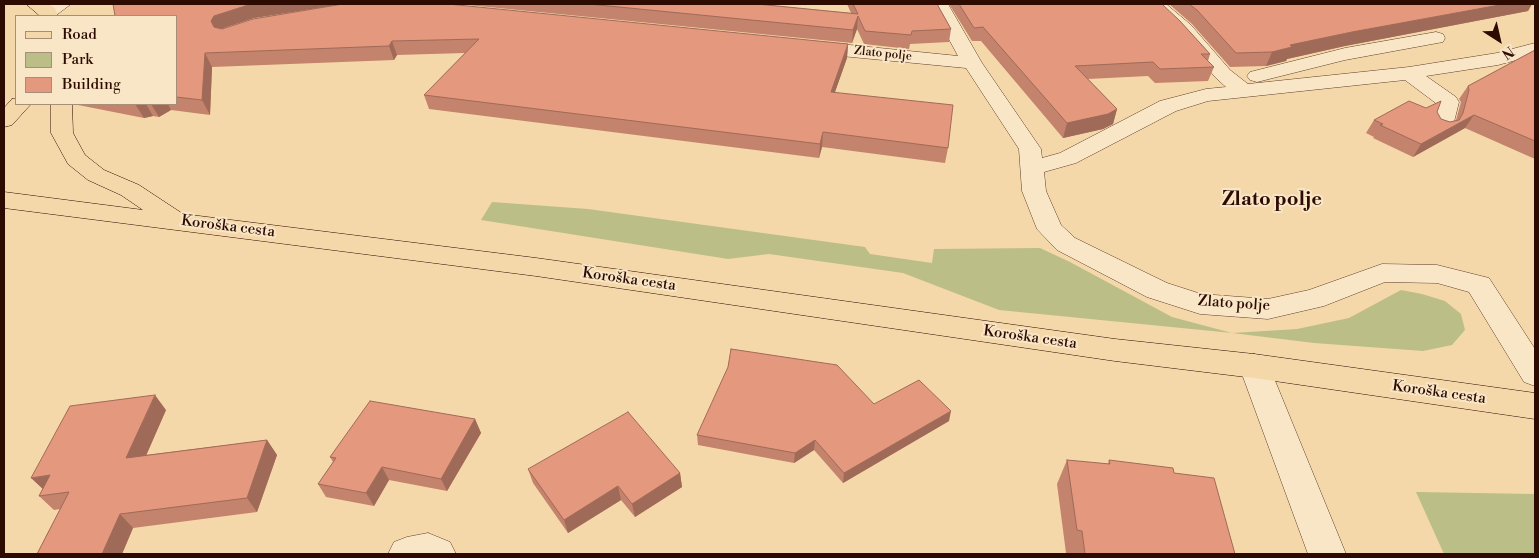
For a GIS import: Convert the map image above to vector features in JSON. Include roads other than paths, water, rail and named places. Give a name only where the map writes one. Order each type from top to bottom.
[{"type":"main road","points":[[4,120],[19,105]]},
{"type":"main road","points":[[61,105],[62,133],[76,159],[96,175],[130,190],[180,221]]},
{"type":"main road","name":"Koroška cesta","points":[[4,200],[536,267],[1096,347],[1254,366],[1535,406]]},
{"type":"street","name":"Zlato polje","points":[[939,4],[972,63],[1030,149],[1034,190],[1050,229],[1066,244],[1157,290],[1200,304],[1268,310],[1314,299],[1382,272],[1437,274],[1479,285],[1535,374]]},
{"type":"street","points":[[1156,4],[1184,29],[1237,87],[1302,86],[1410,73],[1498,59],[1535,49]]},
{"type":"street","points":[[1032,168],[1068,158],[1168,106],[1237,87],[1263,74],[1345,54],[1436,38]]},
{"type":"street","name":"Zlato polje","points":[[794,46],[972,63]]},
{"type":"street","points":[[1410,73],[1448,102],[1442,126]]},
{"type":"street","points":[[1254,366],[1327,554]]},
{"type":"street","points":[[407,554],[428,550],[437,554]]},
{"type":"district","name":"Zlato polje","points":[[1272,200]]}]
